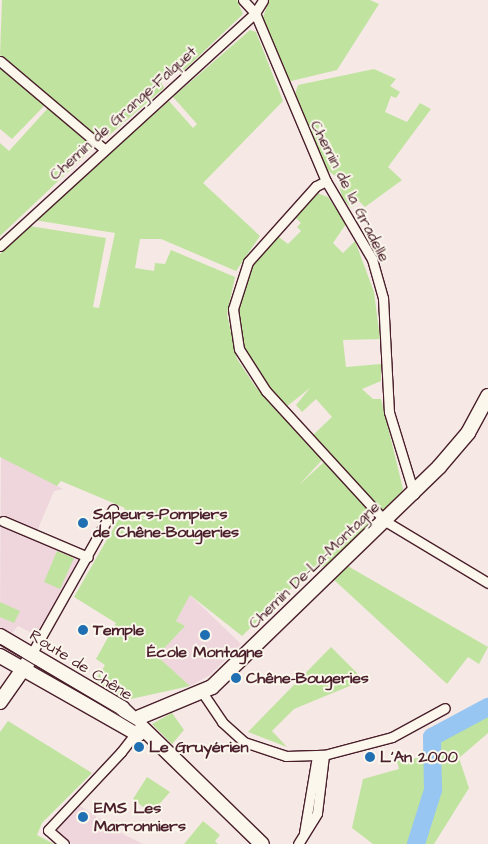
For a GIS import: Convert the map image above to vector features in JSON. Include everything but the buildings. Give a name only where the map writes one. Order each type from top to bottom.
[{"type":"main road","name":"Chemin De-La-Montagne","points":[[133,727],[144,715],[202,692],[385,522],[414,494],[468,433],[488,396]]},
{"type":"main road","name":"Route de Chêne","points":[[0,636],[116,704],[133,727]]},
{"type":"main road","points":[[0,702],[24,669],[32,654]]},
{"type":"main road","name":"Route de Chêne","points":[[0,656],[114,723],[133,727]]},
{"type":"main road","points":[[133,727],[254,844]]},
{"type":"main road","points":[[133,727],[262,844]]},
{"type":"street","name":"Chemin de la Gradelle","points":[[243,0],[255,13],[326,181],[372,259],[383,298],[389,412],[414,494]]},
{"type":"street","name":"Chemin de Grange-Falquet","points":[[0,246],[103,148],[255,13],[263,0]]},
{"type":"street","points":[[0,62],[103,148]]},
{"type":"street","points":[[326,181],[316,186],[248,262],[234,298],[234,325],[242,356],[266,392],[385,522],[488,583]]},
{"type":"street","points":[[32,654],[88,557],[113,509]]},
{"type":"street","points":[[3,520],[88,557]]},
{"type":"street","points":[[202,692],[222,722],[252,747],[280,756],[321,755],[392,737],[445,708]]},
{"type":"street","points":[[64,844],[48,830],[121,752],[132,738],[133,727]]},
{"type":"street","points":[[301,840],[316,813],[321,755]]},
{"type":"shaded area","points":[[1,455],[63,489],[54,491],[37,531],[83,552],[36,635],[18,626],[11,634],[0,629]]},
{"type":"shaded area","name":"École Montagne","points":[[190,595],[241,644],[210,675],[190,686],[157,656],[184,626],[176,621]]},
{"type":"shaded area","name":"EMS Les Marronniers","points":[[77,804],[125,835],[143,844],[72,844],[56,831]]},
{"type":"green space","points":[[2,0],[237,0],[243,14],[181,73],[172,68],[161,82],[164,88],[107,137],[98,137],[0,55]]},
{"type":"green space","points":[[269,0],[370,0],[379,4],[337,70],[287,82],[262,20]]},
{"type":"green space","points":[[250,30],[256,32],[283,101],[203,183],[260,236],[236,271],[161,239],[140,239],[135,268],[154,271],[155,263],[165,264],[171,250],[235,277],[227,314],[237,359],[255,386],[322,460],[299,485],[324,462],[366,508],[370,524],[338,557],[318,570],[313,567],[242,636],[190,595],[176,621],[185,626],[157,656],[190,686],[126,700],[95,681],[105,665],[96,659],[116,623],[74,597],[125,508],[61,481],[57,486],[0,457],[0,254],[29,226],[106,238],[93,307],[99,308],[115,233],[34,220],[169,101],[193,128],[197,124],[173,97]]},
{"type":"green space","points":[[0,66],[46,104],[12,139],[0,129]]},
{"type":"green space","points":[[374,69],[396,79],[390,86],[400,92],[396,98],[391,96],[385,112],[407,122],[420,103],[431,109],[388,167],[402,180],[365,207],[359,201],[351,208],[342,197],[338,178],[326,169],[294,97],[298,85]]},
{"type":"green space","points":[[49,107],[91,143],[91,150],[0,236],[0,143],[9,151]]},
{"type":"green space","points":[[317,193],[328,197],[346,224],[333,243],[343,253],[355,241],[374,292],[380,339],[343,340],[346,367],[381,364],[381,381],[362,389],[373,399],[381,399],[403,489],[399,498],[383,510],[312,436],[332,417],[316,399],[302,412],[296,405],[310,388],[286,407],[264,383],[240,339],[238,303],[248,270],[275,234],[288,244],[301,231],[297,227],[301,223],[294,216]]},
{"type":"green space","points":[[57,551],[74,558],[60,589],[44,582]]},
{"type":"green space","points":[[346,565],[488,647],[479,664],[468,657],[447,684],[332,578]]},
{"type":"green space","points":[[0,602],[20,611],[14,623],[0,617]]},
{"type":"green space","points":[[331,647],[364,680],[294,709],[272,731],[287,747],[248,732]]},
{"type":"green space","points":[[488,707],[488,733],[459,758],[469,788],[434,844],[373,844],[352,828],[363,779],[399,769],[397,761],[418,758],[434,732]]},
{"type":"green space","points":[[172,713],[184,730],[172,744],[152,724]]},
{"type":"green space","points":[[8,721],[92,773],[42,823],[37,835],[54,844],[0,844],[0,732]]},
{"type":"green space","points":[[147,777],[170,792],[154,810],[150,807],[147,810],[133,799]]},
{"type":"green space","points":[[203,821],[220,835],[215,841],[218,844],[184,844]]},
{"type":"waterway","points":[[416,844],[433,790],[432,737],[488,707]]},
{"type":"tram line","points":[[0,644],[135,725]]},
{"type":"place","name":"Sapeurs-Pompiers de Chêne-Bougeries","points":[[83,523]]},
{"type":"place","name":"Temple","points":[[83,630]]},
{"type":"place","name":"École Montagne","points":[[205,635]]},
{"type":"place","name":"Chêne-Bougeries","points":[[236,678]]},
{"type":"place","name":"Le Gruyérien","points":[[139,747]]},
{"type":"place","name":"L'An 2000","points":[[370,757]]},
{"type":"place","name":"EMS Les Marronniers","points":[[83,817]]}]
